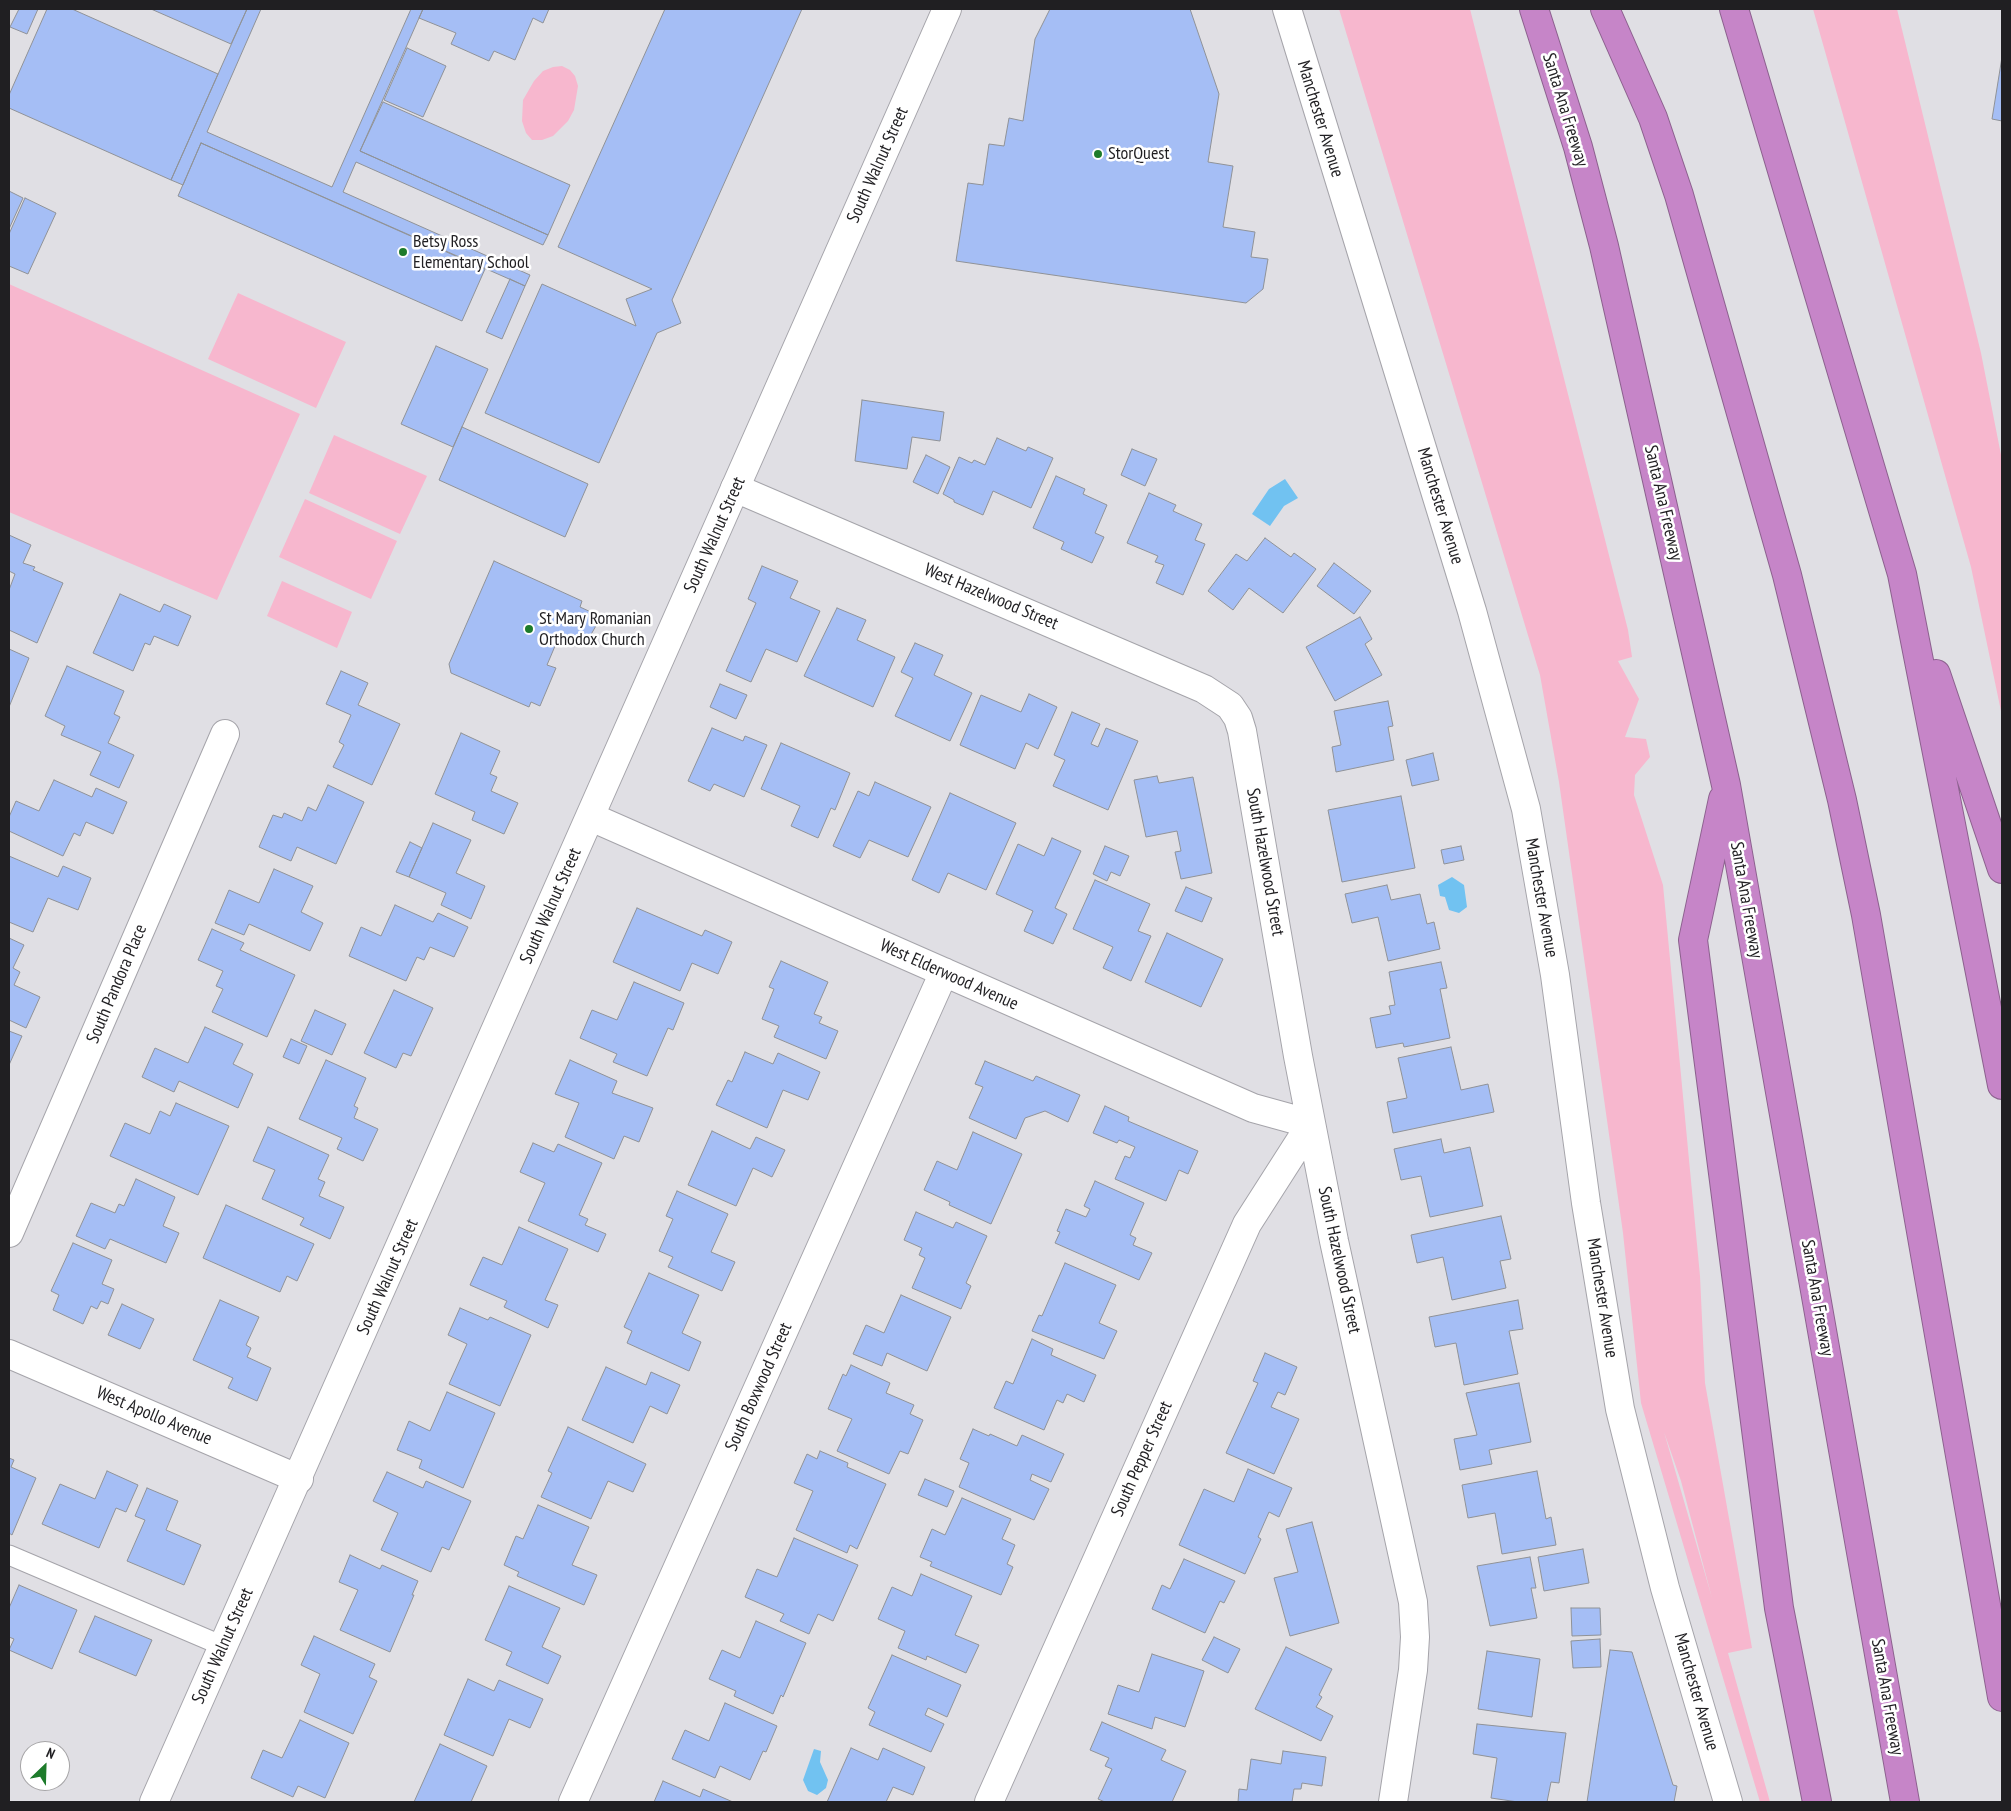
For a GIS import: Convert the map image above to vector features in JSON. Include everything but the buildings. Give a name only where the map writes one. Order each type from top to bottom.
[{"type":"highway","name":"Santa Ana Freeway","points":[[1534,9],[1578,147],[1604,246],[1726,785],[1905,1802]]},
{"type":"highway","points":[[1605,9],[1653,118],[1679,195],[1787,575],[1842,800],[1869,934],[2002,1697]]},
{"type":"highway","points":[[1734,9],[1902,574],[2002,870]]},
{"type":"highway","points":[[1902,574],[2002,1085]]},
{"type":"highway","points":[[1726,785],[1693,940],[1779,1608],[1817,1802]]},
{"type":"street","name":"South Walnut Street","points":[[154,1802],[299,1479],[947,9]]},
{"type":"street","name":"Manchester Avenue","points":[[1287,9],[1472,611],[1526,809],[1555,975],[1586,1203],[1620,1409],[1665,1588],[1728,1802]]},
{"type":"street","name":"West Hazelwood Street","points":[[735,488],[1204,690],[1230,706],[1238,718]]},
{"type":"street","name":"South Hazelwood Street","points":[[1238,718],[1242,731],[1311,1124],[1334,1241],[1413,1602],[1415,1637],[1413,1670],[1392,1802]]},
{"type":"street","name":"South Pandora Place","points":[[9,1233],[225,734]]},
{"type":"street","name":"West Elderwood Avenue","points":[[591,817],[1253,1108],[1311,1124]]},
{"type":"street","name":"South Boxwood Street","points":[[573,1802],[944,972]]},
{"type":"street","name":"South Pepper Street","points":[[989,1802],[1247,1224],[1311,1124]]},
{"type":"street","name":"West Apollo Avenue","points":[[9,1354],[299,1479]]},
{"type":"lane","points":[[9,1554],[223,1646]]},
{"type":"shaded area","points":[[1339,9],[1470,9],[1628,630],[1632,657],[1618,661],[1639,699],[1625,737],[1646,739],[1650,757],[1635,775],[1634,795],[1663,885],[1700,1276],[1705,1383],[1752,1648],[1728,1653],[1770,1802],[1760,1802],[1641,1403],[1623,1233],[1559,782],[1540,675]],"holes":[[[1664,1432],[1681,1481],[1712,1598]]]},
{"type":"shaded area","points":[[1813,9],[1897,9],[1981,353],[2002,460],[2002,716],[1971,567]]},
{"type":"shaded area","points":[[562,66],[570,70],[575,76],[578,86],[574,110],[568,121],[553,136],[542,140],[532,140],[526,133],[522,121],[523,100],[534,81],[543,71]]},
{"type":"shaded area","points":[[9,284],[300,414],[217,600],[9,512]]},
{"type":"shaded area","points":[[238,293],[346,342],[316,408],[208,359]]},
{"type":"shaded area","points":[[334,435],[427,476],[400,534],[309,493]]},
{"type":"shaded area","points":[[305,499],[397,541],[371,599],[279,557]]},
{"type":"shaded area","points":[[282,581],[352,612],[337,648],[267,616]]},
{"type":"water","points":[[1285,479],[1298,498],[1284,506],[1270,526],[1252,514],[1269,489]]},
{"type":"water","points":[[1452,877],[1464,885],[1467,907],[1459,913],[1449,910],[1445,897],[1440,896],[1438,885]]},
{"type":"water","points":[[814,1749],[821,1751],[820,1762],[828,1780],[826,1788],[817,1795],[808,1791],[803,1780]]},
{"type":"place","name":"StorQuest","points":[[1098,154]]},
{"type":"place","name":"Betsy Ross Elementary School","points":[[403,252]]},
{"type":"place","name":"St Mary Romanian Orthodox Church","points":[[529,629]]}]
